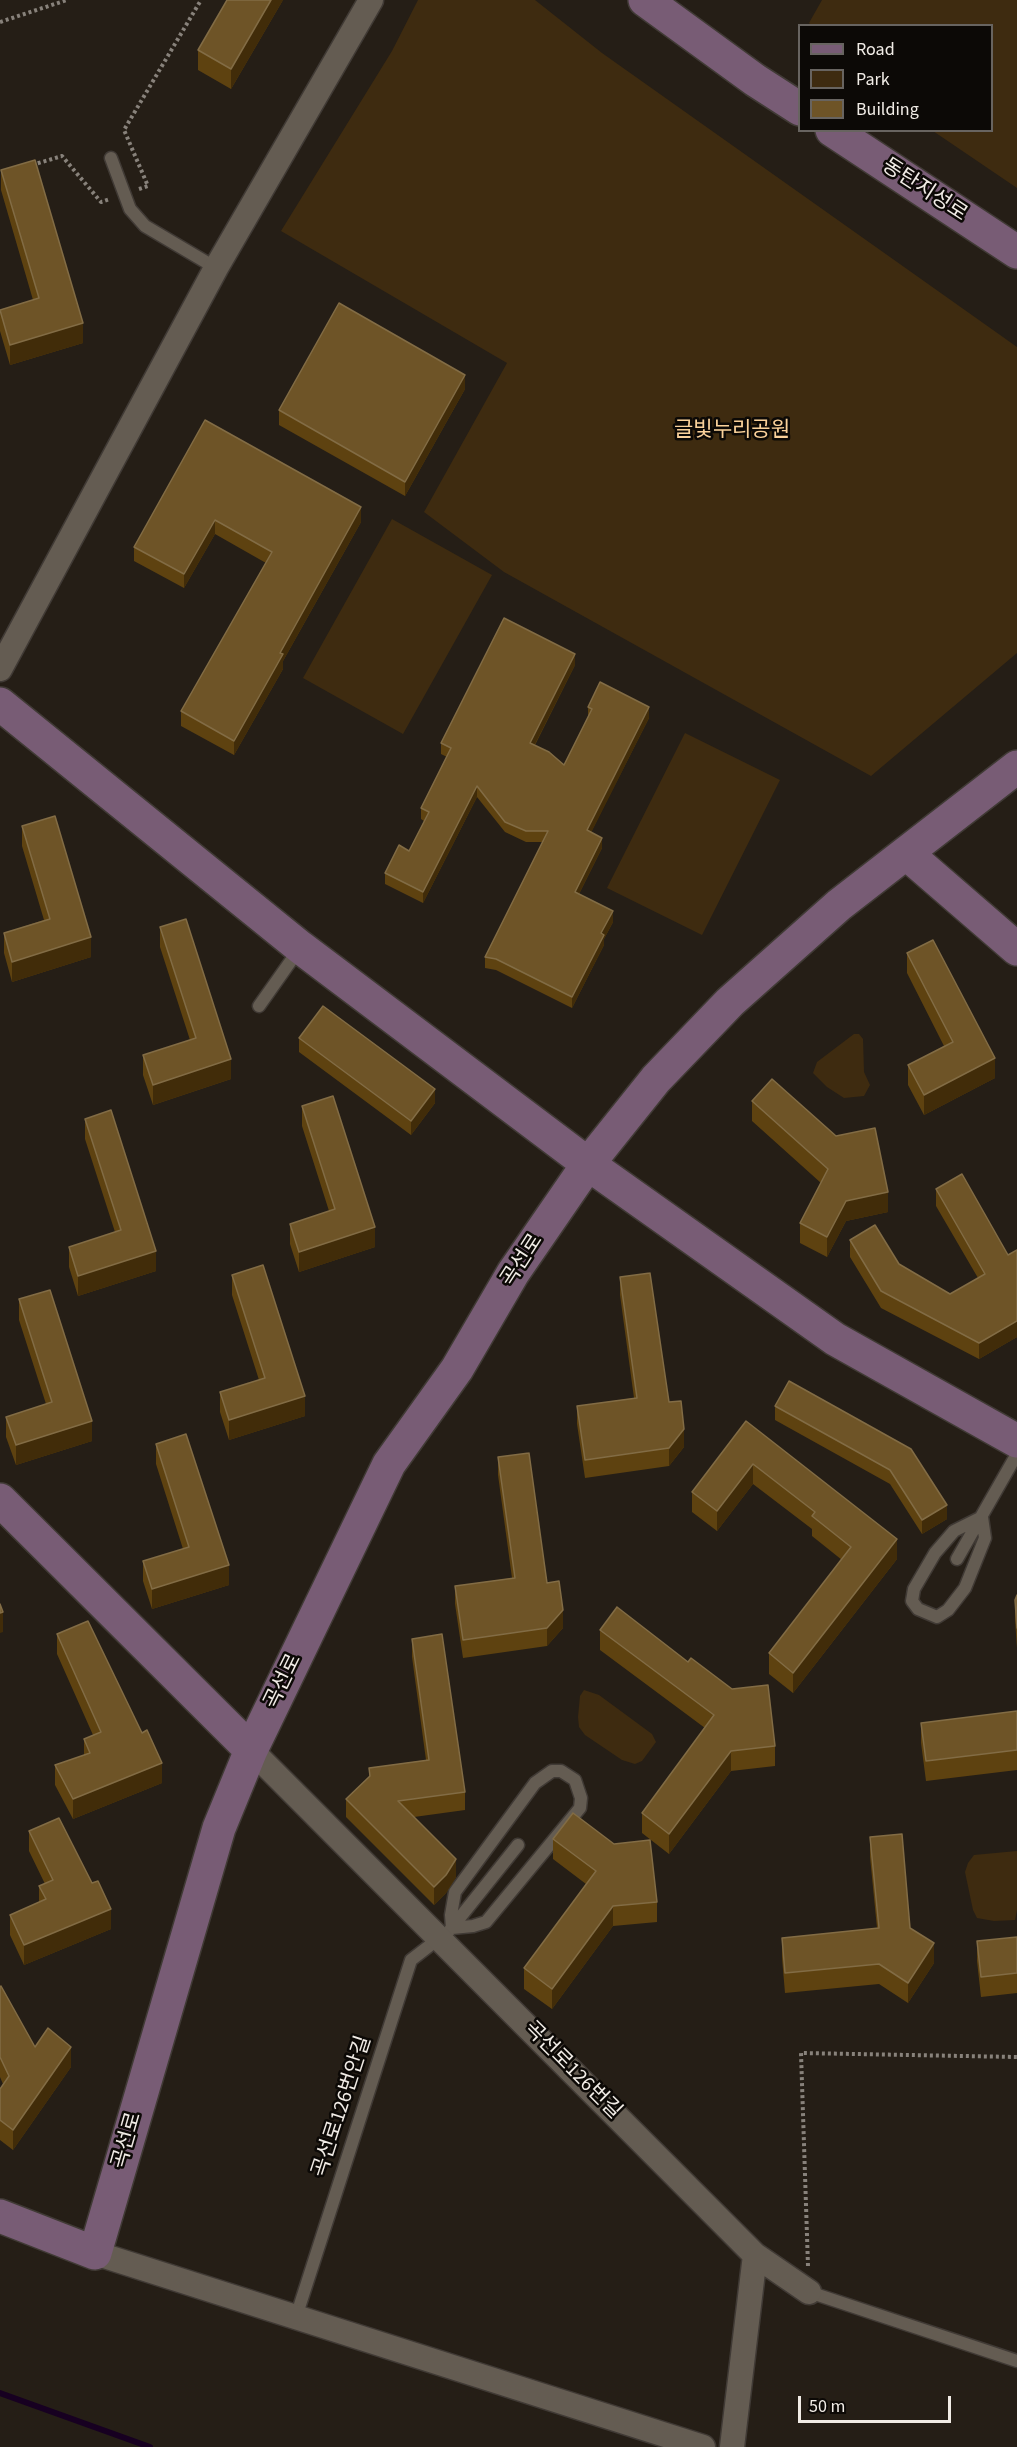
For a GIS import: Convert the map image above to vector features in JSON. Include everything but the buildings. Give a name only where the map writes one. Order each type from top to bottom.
[{"type":"street","points":[[0,669],[216,268],[371,0]]},
{"type":"street","points":[[645,0],[798,109]]},
{"type":"street","name":"동탄지성로","points":[[835,132],[1017,252]]},
{"type":"street","points":[[0,704],[300,947],[588,1164],[835,1339],[1017,1441]]},
{"type":"street","name":"곡선로","points":[[95,2253],[219,1828],[251,1750],[389,1464],[457,1369],[513,1273],[588,1164],[656,1079],[730,1002],[839,905],[1017,767]]},
{"type":"street","points":[[906,853],[1017,948]]},
{"type":"street","points":[[0,1500],[251,1750]]},
{"type":"street","name":"곡선로126번길","points":[[251,1750],[444,1935],[755,2254],[809,2292]]},
{"type":"street","points":[[0,2216],[95,2253],[704,2447]]},
{"type":"street","points":[[732,2447],[755,2254]]},
{"type":"lane","points":[[111,159],[130,209],[145,226],[216,268]]},
{"type":"lane","points":[[259,1006],[300,947]]},
{"type":"lane","points":[[957,1559],[1017,1454]]},
{"type":"lane","points":[[982,1517],[985,1538],[965,1588],[948,1610],[938,1617],[918,1609],[912,1601],[914,1589],[935,1553],[954,1531],[982,1517]]},
{"type":"lane","points":[[552,1771],[570,1774],[579,1788],[580,1808],[486,1922],[444,1935],[451,1915],[455,1892],[535,1783],[543,1775],[552,1771]]},
{"type":"lane","points":[[444,1935],[518,1845]]},
{"type":"lane","name":"곡선로126번안길","points":[[296,2317],[411,1960],[444,1935]]},
{"type":"lane","points":[[809,2292],[1017,2361]]},
{"type":"path","points":[[0,22],[67,0]]},
{"type":"path","points":[[31,165],[62,156],[101,202],[148,186],[124,130],[201,0]]},
{"type":"path","points":[[809,2292],[801,2053],[1017,2057]]},
{"type":"green space","name":"글빛누리공원","points":[[418,0],[535,0],[602,53],[1017,347],[1017,653],[871,776],[504,572],[424,512],[507,363],[281,231],[392,51]]},
{"type":"green space","points":[[822,0],[1017,0],[1017,188],[934,132],[993,132],[993,24],[809,23]]},
{"type":"green space","points":[[392,519],[492,575],[403,734],[303,678]]},
{"type":"green space","points":[[685,733],[780,780],[702,935],[607,888]]},
{"type":"green space","points":[[854,1034],[859,1034],[863,1039],[864,1072],[870,1085],[864,1096],[844,1098],[827,1087],[813,1073],[817,1062]]},
{"type":"green space","points":[[584,1690],[599,1695],[652,1734],[656,1742],[642,1761],[635,1764],[622,1760],[585,1735],[579,1727],[578,1717],[580,1696]]},
{"type":"green space","points":[[1017,1851],[1015,1920],[994,1921],[977,1918],[973,1910],[965,1872],[968,1863],[974,1855]]},
{"type":"waterway","points":[[0,2393],[150,2447]]}]
